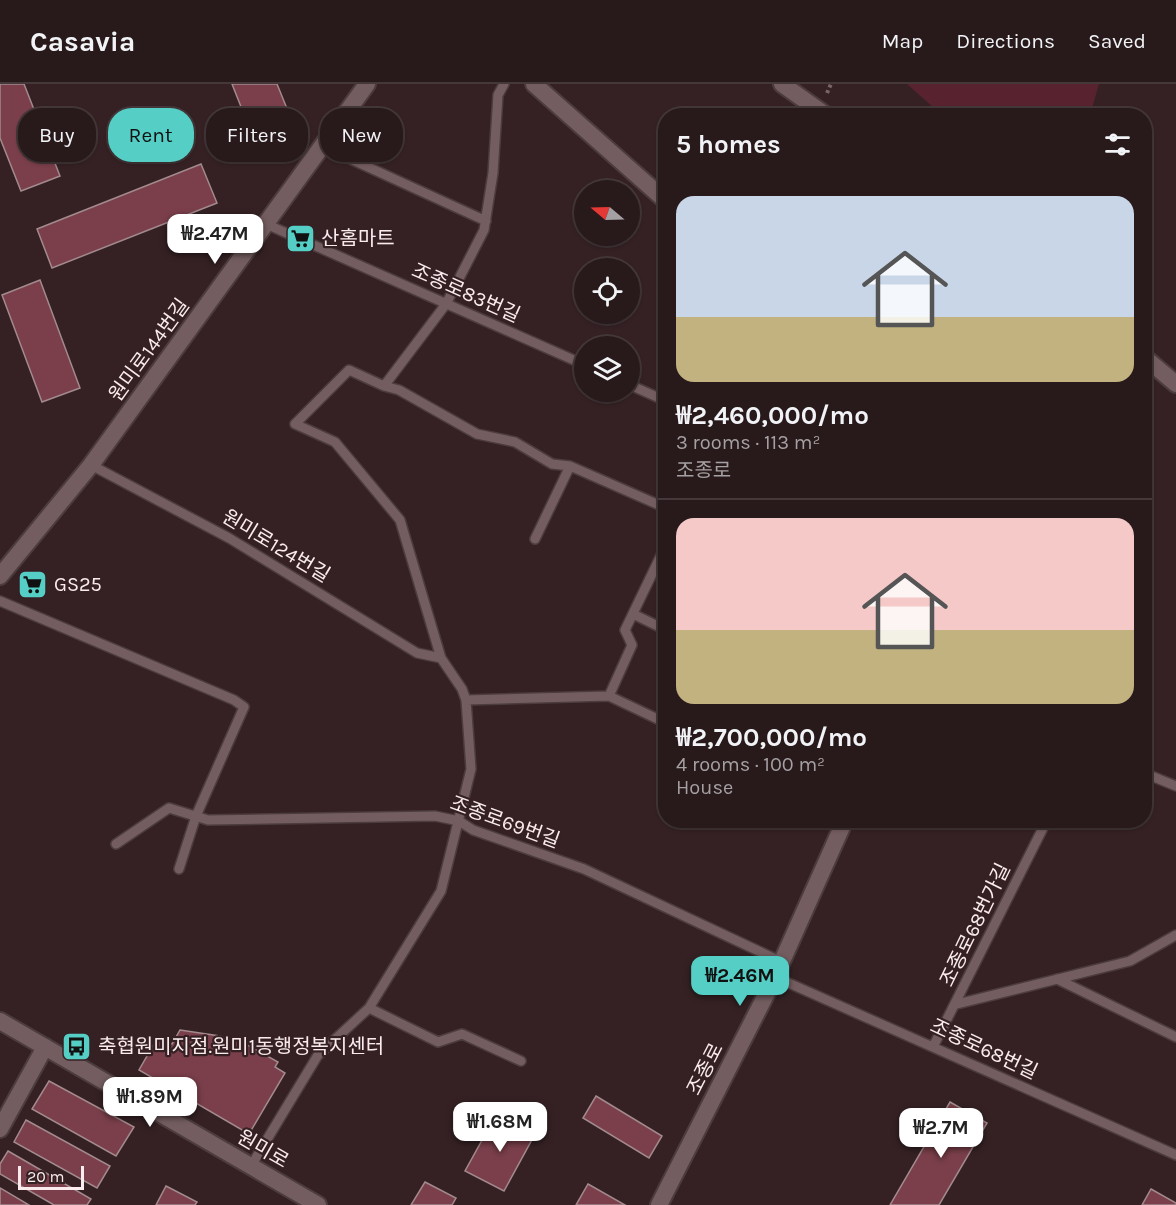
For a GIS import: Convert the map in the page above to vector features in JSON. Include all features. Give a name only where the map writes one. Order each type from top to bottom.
[{"type":"street","name":"원미로144번길","points":[[350,108],[367,84]]},
{"type":"street","points":[[534,84],[658,194]]},
{"type":"street","points":[[782,84],[816,108]]},
{"type":"street","name":"원미로144번길","points":[[0,576],[91,465],[320,149]]},
{"type":"street","points":[[1152,364],[1176,384]]},
{"type":"street","name":"조종로","points":[[659,1205],[778,969],[841,828]]},
{"type":"street","name":"원미로","points":[[0,1021],[318,1205]]},
{"type":"street","points":[[0,1130],[45,1047]]},
{"type":"lane","points":[[384,386],[446,304],[484,230],[493,173],[498,95],[504,84]]},
{"type":"lane","points":[[357,162],[486,220]]},
{"type":"lane","name":"조종로83번길","points":[[266,224],[574,360]]},
{"type":"lane","points":[[251,1166],[318,1055],[369,1008],[441,891],[471,769],[466,700],[462,689],[441,658],[400,520],[335,442],[295,424],[349,370],[384,386],[399,390],[477,434],[515,442],[552,465],[570,466],[658,504]]},
{"type":"lane","points":[[640,389],[658,397]]},
{"type":"lane","name":"원미로124번길","points":[[91,465],[229,538],[417,653],[441,658]]},
{"type":"lane","points":[[535,539],[570,466]]},
{"type":"lane","points":[[609,696],[632,645],[625,630],[658,562]]},
{"type":"lane","points":[[0,601],[234,700],[244,707],[196,816],[179,869]]},
{"type":"lane","points":[[633,614],[658,626]]},
{"type":"lane","points":[[466,700],[609,696],[658,719]]},
{"type":"lane","points":[[1152,776],[1176,786]]},
{"type":"lane","name":"조종로69번길","points":[[116,844],[169,808],[208,820],[435,816],[459,821],[473,830],[584,869],[778,969]]},
{"type":"lane","name":"조종로68번가길","points":[[934,1045],[957,1004],[1043,828]]},
{"type":"lane","points":[[957,1004],[1130,961],[1176,935]]},
{"type":"lane","name":"조종로68번길","points":[[778,969],[934,1045],[1176,1155]]},
{"type":"lane","points":[[1057,979],[1176,1037]]},
{"type":"lane","points":[[369,1008],[438,1042],[462,1034],[521,1061]]},
{"type":"shaded area","points":[[907,84],[1099,84],[1092,108],[934,108]]},
{"type":"building","points":[[0,84],[24,84],[33,108],[18,108],[18,162],[55,162],[60,176],[21,191],[0,138]]},
{"type":"building","points":[[232,84],[277,84],[287,108],[242,108]]},
{"type":"building","points":[[201,164],[217,203],[52,268],[37,229]]},
{"type":"building","points":[[40,280],[80,388],[42,402],[2,295]]},
{"type":"building","points":[[180,1030],[220,1036],[230,1041],[233,1037],[278,1062],[275,1067],[285,1073],[249,1134],[139,1070],[158,1037],[172,1044]]},
{"type":"building","points":[[49,1081],[134,1127],[116,1156],[32,1109]]},
{"type":"building","points":[[596,1096],[662,1136],[649,1158],[583,1118]]},
{"type":"building","points":[[950,1102],[987,1123],[939,1205],[890,1205]]},
{"type":"building","points":[[496,1115],[534,1136],[504,1191],[465,1171]]},
{"type":"building","points":[[26,1120],[110,1166],[97,1188],[14,1142]]},
{"type":"building","points":[[8,1151],[91,1199],[87,1205],[54,1205],[0,1174],[0,1164]]},
{"type":"building","points":[[425,1182],[456,1198],[452,1205],[411,1205]]},
{"type":"building","points":[[588,1184],[625,1205],[576,1205]]},
{"type":"building","points":[[166,1186],[197,1202],[195,1205],[156,1205]]},
{"type":"building","points":[[0,1188],[29,1205],[0,1205]]},
{"type":"building","points":[[1151,1189],[1176,1203],[1176,1205],[1142,1205]]},
{"type":"place","name":"산홈마트","points":[[300,238]]},
{"type":"place","name":"GS25","points":[[33,584]]},
{"type":"place","name":"축협원미지점.원미1동행정복지센터","points":[[77,1046]]}]
